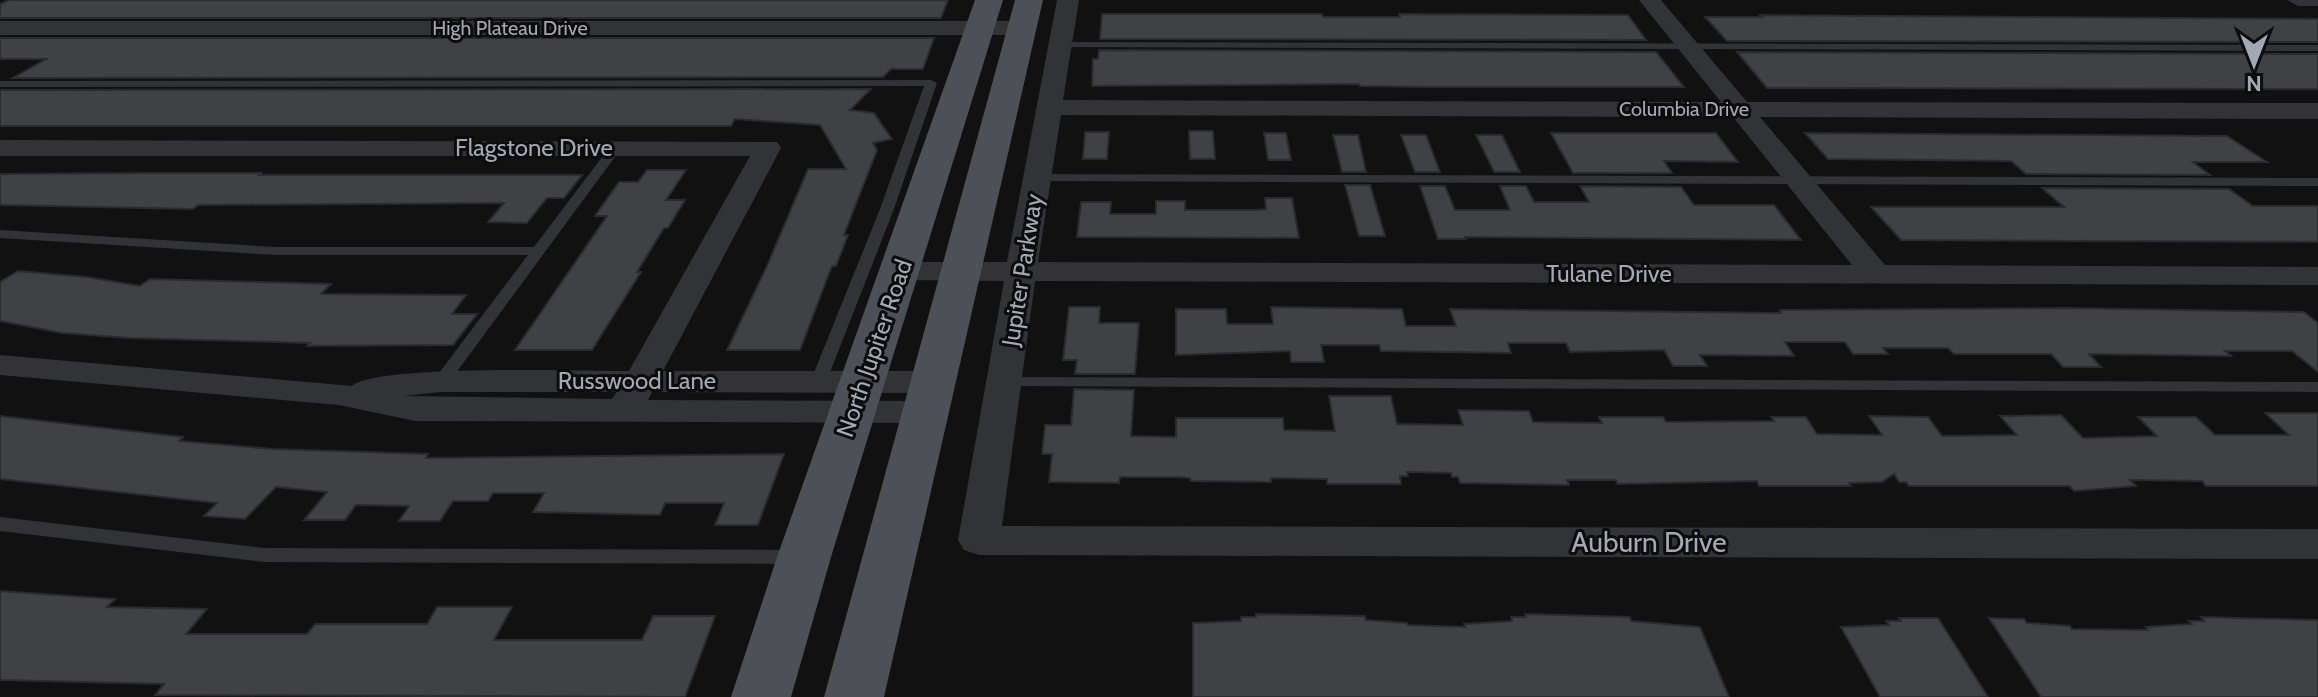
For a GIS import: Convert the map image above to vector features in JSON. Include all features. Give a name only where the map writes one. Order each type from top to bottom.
[{"type":"main road","name":"North Jupiter Road","points":[[761,697],[804,557],[846,391],[900,271],[947,83],[985,14]]},
{"type":"main road","points":[[854,697],[1025,14]]},
{"type":"street","name":"Jupiter Parkway","points":[[979,540],[1068,0]]},
{"type":"street","points":[[1650,0],[1876,274]]},
{"type":"street","points":[[2298,0],[2318,0]]},
{"type":"street","name":"High Plateau Drive","points":[[0,28],[1025,14]]},
{"type":"street","name":"Columbia Drive","points":[[1050,107],[2318,111]]},
{"type":"street","name":"Flagstone Drive","points":[[0,148],[768,148],[624,411]]},
{"type":"street","name":"Tulane Drive","points":[[900,271],[2318,276]]},
{"type":"street","name":"Russwood Lane","points":[[0,365],[339,394],[415,410],[624,411],[846,391]]},
{"type":"street","name":"Russwood Lane","points":[[339,394],[441,381],[642,380],[931,397]]},
{"type":"street","name":"Auburn Drive","points":[[979,540],[2318,544]]},
{"type":"lane","points":[[1061,45],[2318,48]]},
{"type":"lane","points":[[0,84],[947,83],[887,209],[846,391]]},
{"type":"lane","points":[[441,381],[616,147]]},
{"type":"lane","points":[[1037,178],[2318,182]]},
{"type":"lane","points":[[0,234],[276,251],[539,251]]},
{"type":"lane","points":[[1004,382],[2318,387]]},
{"type":"lane","points":[[0,524],[264,555],[804,557]]},
{"type":"building","points":[[9,0],[948,0],[941,18],[0,18],[0,4]]},
{"type":"building","points":[[1102,14],[1322,14],[1323,17],[1400,17],[1399,14],[1628,15],[1646,40],[1100,39]]},
{"type":"building","points":[[1760,15],[2318,19],[2318,42],[1727,41],[1705,17],[1762,17]]},
{"type":"building","points":[[0,38],[934,38],[923,69],[891,69],[883,77],[13,78],[46,59],[0,59]]},
{"type":"building","points":[[1099,50],[1656,52],[1684,87],[1359,84],[1092,86],[1093,59],[1098,59]]},
{"type":"building","points":[[1737,52],[2318,54],[2318,89],[1767,88]]},
{"type":"building","points":[[871,89],[850,110],[874,113],[892,139],[873,143],[877,150],[844,235],[848,235],[836,266],[832,266],[800,350],[727,350],[808,169],[846,169],[820,125],[735,119],[731,126],[0,126],[0,90]]},
{"type":"building","points":[[1189,131],[1213,131],[1215,159],[1190,159]]},
{"type":"building","points":[[1085,132],[1109,132],[1107,159],[1083,159]]},
{"type":"building","points":[[1264,133],[1286,133],[1291,160],[1268,160]]},
{"type":"building","points":[[1551,133],[1716,133],[1738,162],[1664,161],[1672,173],[1573,173]]},
{"type":"building","points":[[1805,133],[2227,136],[2267,162],[2193,162],[2210,175],[2026,174],[2011,161],[1828,159]]},
{"type":"building","points":[[1333,135],[1358,135],[1366,172],[1342,172]]},
{"type":"building","points":[[1401,135],[1426,135],[1440,172],[1415,172]]},
{"type":"building","points":[[1476,135],[1502,135],[1520,172],[1494,172]]},
{"type":"building","points":[[647,170],[686,170],[666,200],[685,200],[668,228],[664,228],[637,272],[641,272],[592,350],[515,350],[607,216],[595,216],[619,182],[638,182]]},
{"type":"building","points":[[261,173],[259,175],[582,175],[564,198],[547,198],[527,223],[488,222],[504,203],[198,205],[193,209],[0,205],[0,174]]},
{"type":"building","points":[[1345,185],[1370,185],[1385,236],[1359,236]]},
{"type":"building","points":[[1420,186],[1445,186],[1455,210],[1510,210],[1500,186],[1526,186],[1534,202],[1589,202],[1580,186],[1681,187],[1694,205],[1774,205],[1801,240],[1438,239]]},
{"type":"building","points":[[2042,188],[2229,189],[2253,206],[2318,206],[2318,242],[1901,240],[1871,207],[2064,207]]},
{"type":"building","points":[[1265,198],[1292,198],[1299,238],[1077,237],[1081,202],[1111,202],[1110,214],[1156,214],[1156,201],[1185,201],[1185,210],[1256,210],[1266,209]]},
{"type":"building","points":[[18,271],[87,277],[140,286],[150,279],[331,284],[321,294],[466,295],[452,314],[477,314],[453,345],[307,346],[310,343],[62,333],[0,321],[0,282]]},
{"type":"building","points":[[1069,307],[1100,307],[1099,323],[1139,323],[1135,374],[1075,374],[1077,360],[1063,360]]},
{"type":"building","points":[[1271,307],[1402,309],[1406,326],[1456,326],[1450,309],[1781,313],[1780,310],[2067,308],[2304,312],[2318,323],[2318,372],[2292,351],[2225,351],[2231,356],[2089,354],[2101,367],[2063,367],[2051,354],[1954,354],[1948,348],[1883,348],[1888,354],[1853,354],[1845,342],[1785,342],[1794,356],[1700,355],[1707,366],[1673,366],[1664,350],[1570,352],[1566,343],[1508,343],[1511,353],[1381,351],[1379,345],[1321,345],[1324,362],[1291,362],[1290,351],[1176,355],[1176,309],[1226,309],[1227,324],[1273,324]]},
{"type":"building","points":[[1074,389],[1134,390],[1131,436],[1176,437],[1176,418],[1283,418],[1284,430],[1335,431],[1329,396],[1391,396],[1397,424],[1463,425],[1458,410],[1529,411],[1533,422],[1602,423],[1599,417],[1663,417],[1666,422],[1774,421],[1771,417],[1806,417],[1817,434],[1882,435],[1869,416],[1928,417],[1942,436],[2017,435],[2000,416],[2061,415],[2083,438],[2157,436],[2138,417],[2196,417],[2215,435],[2289,435],[2265,413],[2318,413],[2318,486],[2206,486],[2202,481],[2130,480],[2136,486],[2074,491],[2069,486],[1909,486],[1906,482],[1899,482],[1894,474],[1882,482],[1849,483],[1851,486],[1759,486],[1757,481],[1617,484],[1616,480],[1567,480],[1569,485],[1460,483],[1458,477],[1452,477],[1451,473],[1407,472],[1408,476],[1400,476],[1401,484],[1327,484],[1327,479],[1271,478],[1271,482],[1191,481],[1190,478],[1176,477],[1120,477],[1119,483],[1049,482],[1052,454],[1042,454],[1045,425],[1071,425]]},
{"type":"building","points":[[0,416],[183,437],[179,441],[273,449],[428,454],[426,458],[784,454],[758,525],[715,525],[724,503],[665,503],[660,515],[533,512],[544,493],[493,493],[488,501],[453,501],[440,521],[399,521],[409,506],[356,505],[345,520],[304,520],[327,492],[276,487],[245,519],[204,516],[217,503],[0,479]]},
{"type":"building","points":[[0,591],[115,599],[107,607],[207,609],[186,634],[307,634],[315,624],[427,624],[437,607],[512,607],[494,640],[642,640],[653,616],[715,616],[685,697],[155,695],[164,684],[0,680]]},
{"type":"building","points":[[1256,614],[1365,616],[1366,620],[1408,625],[1465,627],[1464,624],[1512,621],[1511,617],[1526,617],[1525,614],[1563,615],[1630,617],[1631,621],[1700,627],[1729,697],[1193,697],[1193,623],[1241,621],[1241,617],[1256,617]]},
{"type":"building","points":[[2201,617],[2318,620],[2318,697],[2041,697],[1989,618],[2024,619],[2027,623],[2070,626],[2072,629],[2148,630],[2146,627],[2204,621]]},
{"type":"building","points":[[1899,618],[1938,618],[1988,697],[1880,697],[1841,627],[1889,625],[1886,621],[1901,621]]}]
